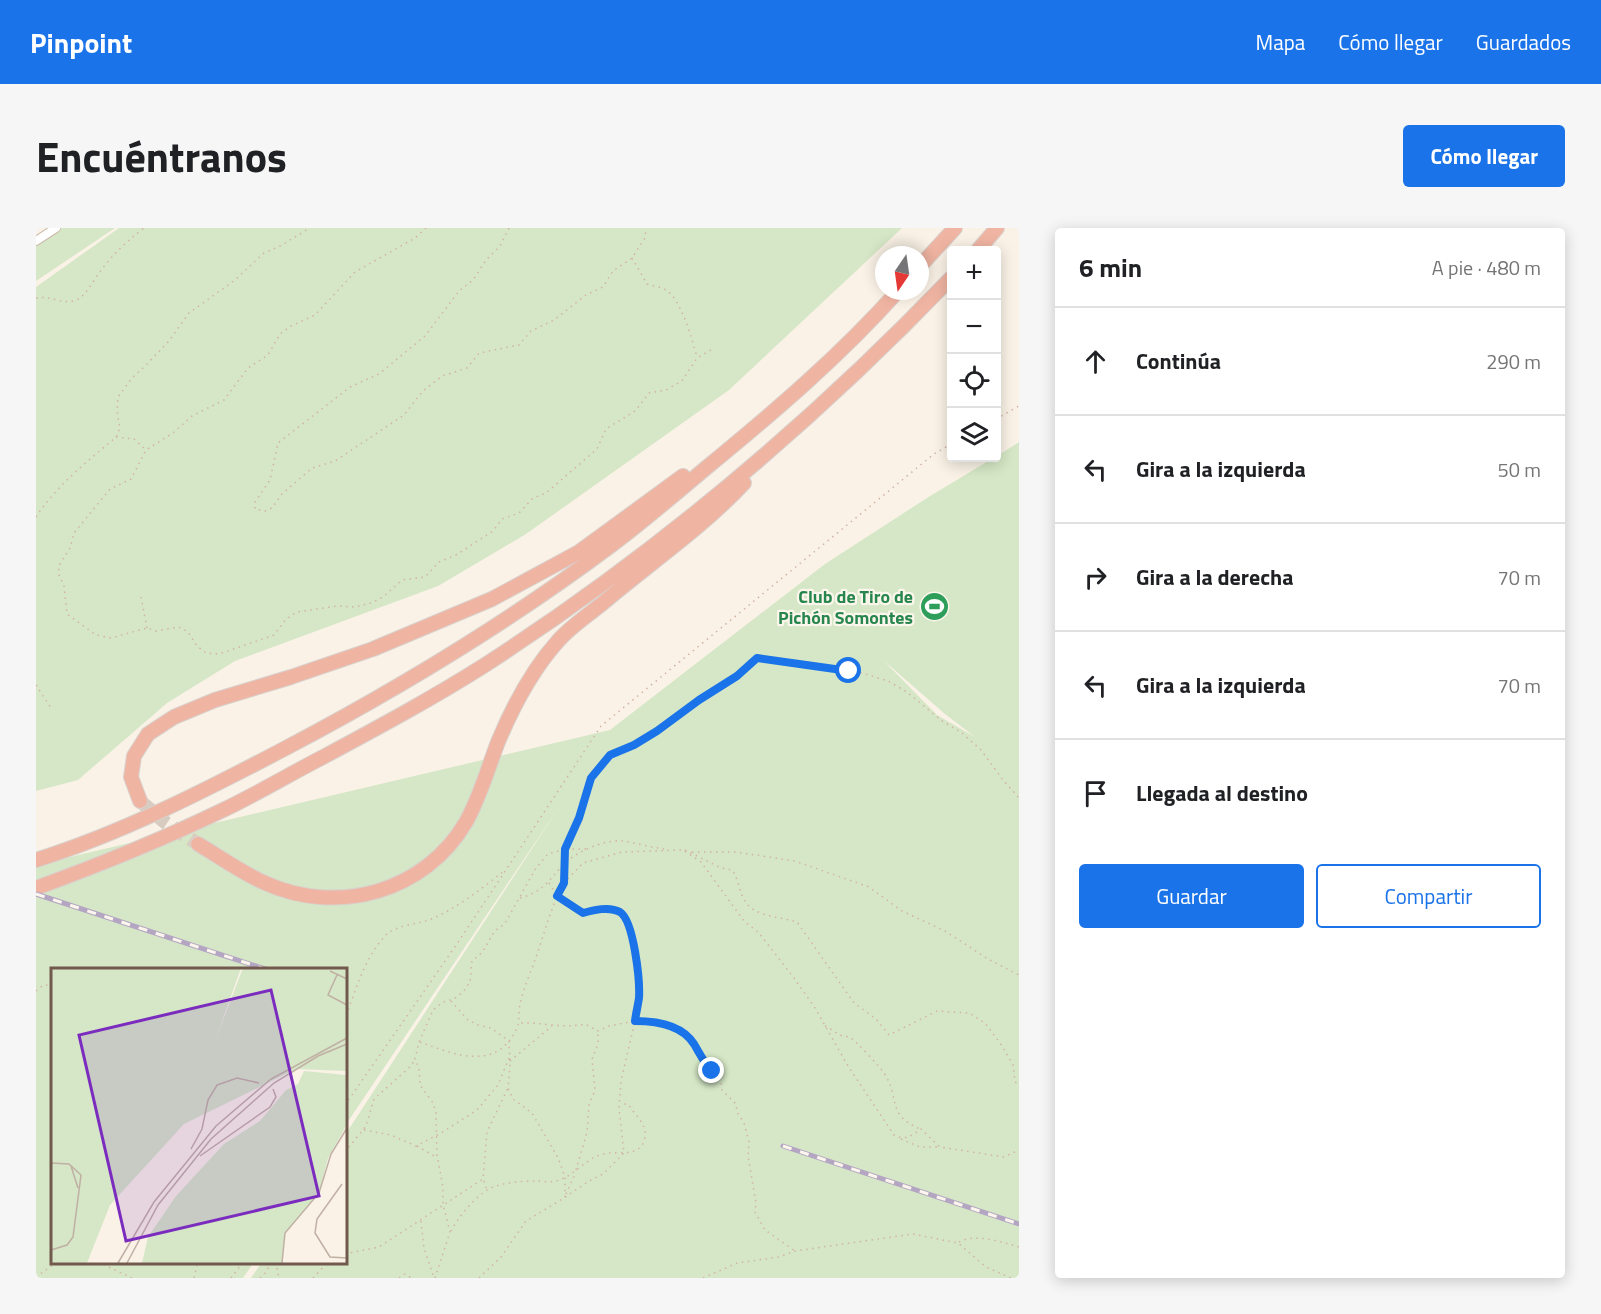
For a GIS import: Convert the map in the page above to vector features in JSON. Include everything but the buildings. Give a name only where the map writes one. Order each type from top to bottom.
[{"type":"highway","points":[[929,256],[954,228]]},
{"type":"highway","points":[[981,246],[997,228]]},
{"type":"highway","points":[[40,886],[134,851],[223,810],[447,688],[560,614],[716,497],[841,388],[947,282]]},
{"type":"highway","points":[[36,860],[124,826],[207,789],[357,710],[496,625],[613,544],[757,427],[823,368],[889,300]]},
{"type":"highway","points":[[198,844],[265,883],[301,895],[336,898],[375,893],[407,880],[429,865],[450,845],[466,822],[499,741],[526,684],[558,640],[718,511],[798,425]]},
{"type":"highway","points":[[140,801],[131,777],[134,756],[148,734],[174,717],[215,700],[373,649],[492,599],[579,552],[716,449],[757,427]]},
{"type":"street","points":[[36,241],[56,228]]},
{"type":"path","points":[[36,298],[44,296],[71,302],[83,297],[103,266],[120,247],[144,228]]},
{"type":"path","points":[[36,517],[49,498],[116,437],[120,428],[117,411],[118,397],[132,378],[169,341],[189,313],[236,280],[264,253],[310,228]]},
{"type":"path","points":[[426,228],[415,238],[355,272],[315,315],[280,334],[268,355],[248,368],[224,400],[192,416],[173,434],[146,450],[131,479],[110,489],[74,533],[70,548],[60,564],[58,573],[64,586],[67,614],[96,635],[111,638],[147,628],[156,631],[179,627],[188,632],[196,646],[206,653],[219,654],[274,635],[286,619],[297,612],[336,606],[355,607],[371,603],[383,597],[402,580],[425,578],[439,562],[456,555],[493,531],[502,519],[519,513],[533,498],[546,493],[597,449],[606,429],[635,411],[649,393],[666,390],[682,381],[697,358],[714,348]]},
{"type":"path","points":[[509,228],[500,246],[486,260],[473,280],[459,291],[425,336],[379,374],[350,387],[278,443],[270,480],[255,502],[255,509],[265,512],[272,508],[282,494],[312,468],[335,461],[404,415],[422,392],[442,376],[467,368],[479,353],[519,345],[531,331],[554,320],[579,300],[603,287],[614,271],[632,258],[645,238],[646,228]]},
{"type":"path","points":[[632,258],[647,284],[666,291],[676,300],[697,358]]},
{"type":"path","points":[[1001,416],[1019,406]]},
{"type":"path","points":[[116,437],[134,439],[146,450]]},
{"type":"path","points":[[346,1104],[459,941],[601,726],[934,454],[947,446]]},
{"type":"path","points":[[141,597],[147,628]]},
{"type":"path","points":[[564,883],[565,849],[579,818],[591,778],[610,755],[634,745],[657,731],[737,676],[757,658],[859,672],[888,681],[907,692],[942,721],[968,738],[981,750],[1019,798]]},
{"type":"path","points":[[36,685],[51,708]]},
{"type":"path","points":[[346,1151],[364,1130],[374,1099],[411,1066],[433,1010],[463,992],[470,982],[472,960],[482,955],[491,935],[497,928],[504,926],[536,868],[548,854],[565,849],[586,849],[620,841],[667,850]]},
{"type":"path","points":[[519,899],[529,896],[549,883],[564,863],[586,849]]},
{"type":"path","points":[[683,850],[701,862],[744,921],[759,933],[776,953],[815,1008],[885,1124],[894,1135],[920,1147],[940,1147],[1004,1157],[1019,1150]]},
{"type":"path","points":[[420,1042],[454,1054],[476,1058],[490,1055],[509,1041],[519,1023],[520,1005],[557,896],[564,883],[583,863],[622,852],[683,850],[736,852],[795,861],[869,887],[902,911],[945,931],[988,959],[1019,975]]},
{"type":"path","points":[[691,852],[704,861],[732,870],[739,881],[746,904],[759,913],[797,922],[854,1003],[876,1019],[889,1035],[937,1011],[969,1013],[985,1023],[1002,1046],[1013,1065],[1015,1082],[1019,1084]]},
{"type":"path","points":[[346,1013],[358,981],[375,949],[389,932],[432,919],[485,886],[506,869]]},
{"type":"path","points":[[549,883],[557,896],[583,913],[610,909],[620,912],[632,937],[639,978],[639,998],[634,1033],[622,1074],[619,1103],[624,1153]]},
{"type":"path","points":[[36,991],[42,986],[51,984]]},
{"type":"path","points":[[450,1000],[468,1020],[491,1028],[509,1041]]},
{"type":"path","points":[[598,1031],[609,1026],[648,1021],[682,1031],[693,1042],[704,1063],[721,1082],[722,1090],[736,1104],[737,1112],[744,1122],[749,1142],[748,1156],[756,1203],[755,1212],[765,1230],[795,1251]]},
{"type":"path","points":[[519,1023],[543,1023],[569,1027],[585,1024],[598,1031]]},
{"type":"path","points":[[510,1061],[553,1025]]},
{"type":"path","points":[[825,1025],[842,1036],[850,1038],[861,1047],[883,1072],[892,1091],[895,1110],[901,1118],[921,1129],[940,1147]]},
{"type":"path","points":[[564,1198],[576,1172],[577,1161],[587,1132],[589,1105],[595,1090],[592,1059],[598,1044],[598,1031]]},
{"type":"path","points":[[487,1191],[483,1179],[487,1132],[495,1111],[508,1088],[509,1041]]},
{"type":"path","points":[[416,1146],[477,1110],[498,1085],[510,1057]]},
{"type":"path","points":[[415,1059],[419,1069],[420,1085],[433,1104],[436,1113],[437,1157],[443,1204],[450,1232]]},
{"type":"path","points":[[508,1088],[513,1099],[532,1113],[558,1158],[565,1177],[564,1198]]},
{"type":"path","points":[[434,1278],[450,1232],[457,1220],[474,1201],[487,1191],[495,1186],[535,1181],[555,1182],[576,1172],[590,1159],[605,1154],[632,1154],[640,1148],[645,1136],[644,1128],[629,1105],[619,1103]]},
{"type":"path","points":[[901,1139],[908,1138],[921,1129]]},
{"type":"path","points":[[364,1130],[391,1135],[423,1147],[437,1157]]},
{"type":"path","points":[[479,1278],[501,1257],[526,1221],[589,1180],[603,1174],[624,1153]]},
{"type":"path","points":[[346,1254],[379,1247],[483,1179]]},
{"type":"path","points":[[421,1219],[424,1248],[434,1278]]},
{"type":"path","points":[[703,1278],[737,1263],[780,1257],[795,1251],[913,1234],[958,1243],[986,1267],[1011,1278]]},
{"type":"path","points":[[958,1243],[964,1239],[993,1240],[1019,1247]]},
{"type":"path","points":[[36,1277],[56,1263]]},
{"type":"path","points":[[100,1263],[132,1278]]},
{"type":"path","points":[[194,1278],[198,1263]]},
{"type":"path","points":[[231,1278],[242,1263]]},
{"type":"path","points":[[260,1278],[267,1271],[270,1263]]},
{"type":"path","points":[[276,1263],[279,1278]]},
{"type":"path","points":[[313,1278],[327,1263]]},
{"type":"path","points":[[399,1278],[405,1274],[411,1278]]},
{"type":"green space","points":[[56,228],[115,228],[36,281],[36,241]]},
{"type":"green space","points":[[119,228],[902,228],[883,246],[875,246],[875,253],[729,390],[526,534],[438,586],[235,661],[167,703],[78,780],[36,791],[36,287]]},
{"type":"green space","points":[[1019,442],[1019,1278],[251,1278],[261,1263],[346,1263],[346,1133],[561,804],[346,1125],[346,968],[51,968],[51,1263],[253,1263],[243,1278],[36,1278],[36,865],[610,730],[825,564],[986,462],[1001,462],[1001,453]],"holes":[[[883,660],[975,737],[937,715]]]},
{"type":"tunnel","points":[[140,801],[166,823],[198,844]]},
{"type":"railway","points":[[36,894],[262,968]]},
{"type":"railway","points":[[783,1146],[1019,1224]]},
{"type":"place","name":"Club de Tiro de Pichón Somontes","points":[[934,607]]},
{"type":"route","points":[[712,1071],[704,1063],[693,1042],[682,1031],[648,1021],[635,1021],[639,998],[639,978],[632,937],[624,917],[620,912],[610,909],[597,909],[583,913],[557,896],[564,883],[565,849],[579,818],[591,778],[610,755],[634,745],[657,731],[737,676],[757,658],[814,668],[849,671]]}]
